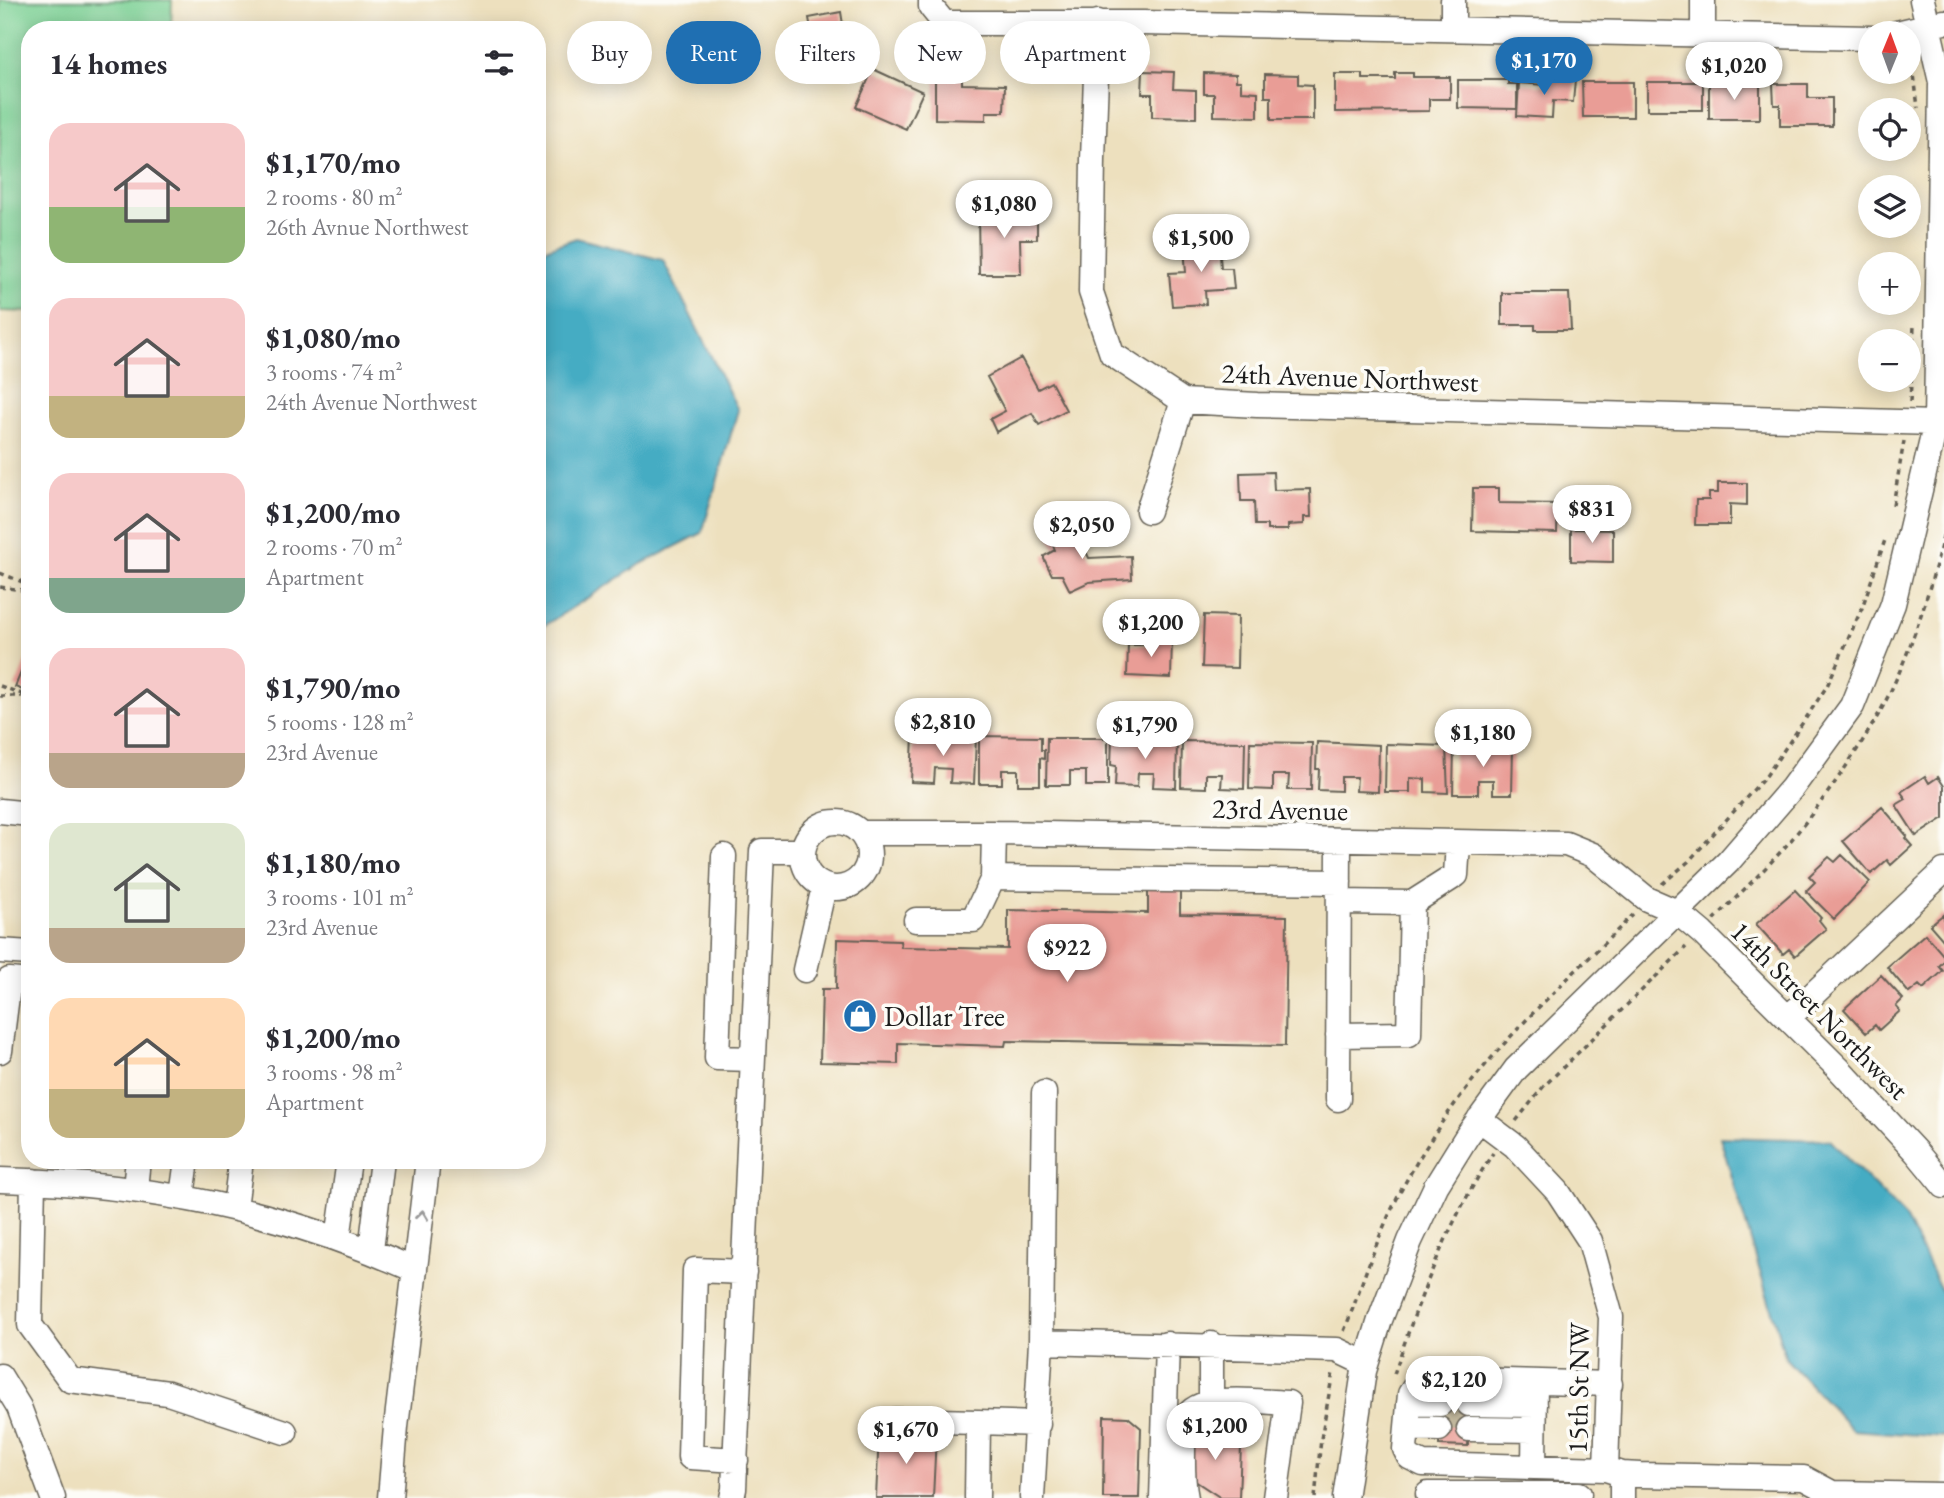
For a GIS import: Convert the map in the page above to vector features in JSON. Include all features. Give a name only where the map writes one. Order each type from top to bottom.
[{"type":"street","points":[[931,0],[931,6],[944,23],[1000,23]]},
{"type":"street","points":[[1453,29],[1454,0]]},
{"type":"street","points":[[1703,0],[1703,34]]},
{"type":"street","points":[[1345,1498],[1366,1364],[1410,1241],[1436,1186],[1479,1119],[1516,1069],[1728,862],[1792,788],[1852,706],[1893,604],[1936,423],[1941,82],[1936,23],[1922,0]]},
{"type":"street","points":[[1150,23],[1858,38]]},
{"type":"street","name":"24th Avenue Northwest","points":[[1096,84],[1091,292],[1112,354],[1183,401],[1936,423]]},
{"type":"street","points":[[1148,511],[1183,401]]},
{"type":"street","points":[[0,811],[21,813]]},
{"type":"street","points":[[832,822],[853,826],[862,833],[870,853],[869,864],[856,882],[846,887],[824,887],[807,873],[803,851],[806,841],[821,825],[832,822]]},
{"type":"street","name":"23rd Avenue","points":[[862,833],[1566,844],[1593,855],[1647,899],[1676,912]]},
{"type":"street","points":[[916,920],[974,920],[993,878],[994,833]]},
{"type":"street","points":[[1338,1099],[1339,840]]},
{"type":"street","points":[[993,878],[1339,892],[1412,903],[1457,875],[1458,843]]},
{"type":"street","points":[[732,1498],[736,1460],[762,850],[803,851]]},
{"type":"street","points":[[724,856],[717,1058],[752,1059]]},
{"type":"street","points":[[1788,1018],[1944,871]]},
{"type":"street","points":[[805,970],[824,887]]},
{"type":"street","points":[[1338,1034],[1409,1034],[1412,903]]},
{"type":"street","name":"14th Street Northwest","points":[[1676,912],[1702,933],[1788,1018],[1916,1152],[1944,1186]]},
{"type":"street","points":[[0,951],[21,952]]},
{"type":"street","points":[[0,1051],[9,980],[21,981]]},
{"type":"street","points":[[1032,1498],[1041,1342],[1044,1093]]},
{"type":"street","name":"15th St NW","points":[[1479,1119],[1516,1146],[1559,1192],[1590,1241],[1611,1317],[1610,1384],[1617,1480],[1804,1478],[1833,1495]]},
{"type":"street","points":[[135,1188],[137,1169]]},
{"type":"street","points":[[182,1196],[186,1169]]},
{"type":"street","points":[[235,1208],[241,1169]]},
{"type":"street","points":[[338,1239],[348,1169]]},
{"type":"street","points":[[371,1250],[381,1169]]},
{"type":"street","points":[[390,1498],[396,1427],[428,1169]]},
{"type":"street","points":[[0,1180],[135,1188],[182,1196],[288,1221],[371,1250],[415,1270]]},
{"type":"street","points":[[33,1181],[30,1325],[69,1380],[168,1393],[285,1432]]},
{"type":"street","points":[[736,1460],[690,1457],[695,1270],[744,1272]]},
{"type":"street","points":[[1041,1342],[1337,1350],[1366,1364]]},
{"type":"street","points":[[1162,1498],[1167,1344]]},
{"type":"street","points":[[1211,1345],[1211,1401]]},
{"type":"street","points":[[0,1376],[19,1407],[53,1498]]},
{"type":"street","points":[[1535,1408],[1433,1379],[1416,1385],[1410,1394],[1407,1424],[1409,1457],[1429,1464],[1579,1468],[1617,1480]]},
{"type":"street","points":[[1469,1417],[1535,1408],[1610,1384]]},
{"type":"street","points":[[1186,1498],[1182,1482],[1186,1417],[1196,1406],[1211,1401],[1288,1402],[1275,1498]]},
{"type":"street","points":[[1534,1467],[1535,1408]]},
{"type":"street","points":[[1407,1424],[1439,1417]]},
{"type":"street","points":[[895,1420],[1038,1424]]},
{"type":"street","points":[[977,1498],[978,1422]]},
{"type":"street","points":[[1429,1464],[1428,1496],[1579,1496],[1579,1468]]},
{"type":"street","points":[[1833,1495],[1944,1495]]},
{"type":"path","points":[[1892,510],[1907,422],[1915,322]]},
{"type":"path","points":[[1394,1374],[1418,1303],[1450,1227],[1503,1137],[1544,1086],[1702,933],[1790,841],[1831,789],[1878,715],[1900,666],[1933,577],[1944,532]]},
{"type":"path","points":[[1315,1498],[1321,1439],[1337,1350],[1374,1248],[1396,1200],[1430,1140],[1456,1102],[1506,1041],[1647,899],[1688,862],[1766,776],[1827,685],[1863,608],[1886,536]]},
{"type":"path","points":[[0,573],[21,581]]},
{"type":"path","points":[[0,587],[21,590]]},
{"type":"path","points":[[0,686],[21,694]]},
{"type":"path","points":[[0,696],[21,696]]},
{"type":"green space","points":[[0,0],[172,0],[171,21],[21,21],[21,312],[0,311]]},
{"type":"water","points":[[576,238],[663,260],[738,410],[702,533],[641,564],[546,624],[546,249]]},
{"type":"water","points":[[1720,1137],[1830,1140],[1905,1217],[1944,1296],[1944,1437],[1852,1430],[1786,1359]]},
{"type":"building","points":[[841,12],[842,21],[810,21],[809,18]]},
{"type":"building","points":[[1150,71],[1174,72],[1173,89],[1196,90],[1196,118],[1152,117],[1152,94],[1142,94],[1142,84],[1150,84]]},
{"type":"building","points":[[880,72],[894,79],[894,84],[906,84],[923,92],[906,129],[856,107],[866,84],[880,84]]},
{"type":"building","points":[[1204,73],[1236,74],[1236,81],[1241,81],[1241,91],[1258,92],[1258,117],[1214,116],[1214,94],[1204,94]]},
{"type":"building","points":[[1395,73],[1413,73],[1413,77],[1450,77],[1450,99],[1429,99],[1429,111],[1335,112],[1335,74],[1363,74],[1363,79],[1395,79]]},
{"type":"building","points":[[1265,74],[1298,75],[1298,84],[1313,85],[1313,120],[1271,120],[1271,97],[1265,97]]},
{"type":"building","points":[[1544,78],[1575,80],[1573,102],[1553,101],[1552,118],[1517,116],[1519,83],[1544,85]]},
{"type":"building","points":[[1458,80],[1508,80],[1508,84],[1517,84],[1517,109],[1458,108]]},
{"type":"building","points":[[1582,82],[1633,82],[1633,117],[1583,117]]},
{"type":"building","points":[[1647,82],[1703,82],[1703,110],[1647,110]]},
{"type":"building","points":[[935,84],[1005,85],[1004,112],[986,112],[986,120],[935,119]]},
{"type":"building","points":[[1709,84],[1760,84],[1760,119],[1709,119]]},
{"type":"building","points":[[1773,84],[1808,84],[1808,98],[1832,98],[1832,126],[1780,126],[1780,105],[1774,105]]},
{"type":"building","points":[[990,208],[1005,208],[1005,213],[1037,213],[1037,239],[1020,239],[1021,274],[979,274],[978,213],[990,213]]},
{"type":"building","points":[[1226,239],[1228,255],[1220,256],[1221,268],[1232,268],[1234,289],[1205,291],[1206,304],[1172,306],[1169,273],[1186,272],[1184,247],[1200,245],[1200,241]]},
{"type":"building","points":[[1502,293],[1569,293],[1571,330],[1535,330],[1535,325],[1502,325]]},
{"type":"building","points":[[1021,358],[1038,389],[1051,382],[1066,410],[1039,425],[1032,413],[996,432],[990,419],[1005,411],[987,377]]},
{"type":"building","points":[[1273,472],[1274,490],[1310,489],[1311,517],[1304,517],[1304,524],[1288,525],[1288,530],[1267,530],[1267,525],[1255,525],[1254,501],[1241,501],[1240,473]]},
{"type":"building","points":[[1718,483],[1747,483],[1747,505],[1730,504],[1730,525],[1695,525],[1696,500],[1709,500],[1709,493],[1718,493]]},
{"type":"building","points":[[1473,488],[1499,488],[1499,503],[1558,504],[1557,533],[1472,531]]},
{"type":"building","points":[[1063,524],[1073,524],[1089,558],[1131,556],[1132,579],[1089,582],[1070,591],[1062,575],[1052,575],[1044,559],[1044,556],[1055,550],[1047,532]]},
{"type":"building","points":[[1571,529],[1613,530],[1613,562],[1571,561]]},
{"type":"building","points":[[1204,615],[1238,616],[1237,668],[1202,667]]},
{"type":"building","points":[[1149,637],[1172,638],[1171,678],[1127,676],[1128,645],[1149,645]]},
{"type":"building","points":[[21,672],[21,689],[15,687]]},
{"type":"building","points":[[913,735],[976,738],[974,784],[950,783],[951,769],[935,768],[934,783],[911,782]]},
{"type":"building","points":[[979,736],[1041,737],[1044,759],[1040,758],[1040,785],[1018,785],[1018,770],[1002,770],[1002,784],[979,784]]},
{"type":"building","points":[[1047,738],[1108,738],[1108,786],[1086,786],[1086,771],[1070,771],[1070,785],[1046,785]]},
{"type":"building","points":[[1112,738],[1177,741],[1176,788],[1153,787],[1154,773],[1138,773],[1137,787],[1115,786],[1116,766],[1111,765]]},
{"type":"building","points":[[1182,741],[1245,742],[1244,789],[1221,788],[1222,774],[1206,774],[1206,788],[1181,787]]},
{"type":"building","points":[[1250,742],[1312,743],[1311,790],[1288,790],[1289,775],[1273,775],[1273,790],[1249,789]]},
{"type":"building","points":[[1317,742],[1379,745],[1378,792],[1356,791],[1357,777],[1341,777],[1341,791],[1318,790]]},
{"type":"building","points":[[1386,744],[1446,746],[1448,793],[1425,792],[1425,779],[1410,778],[1410,792],[1385,792]]},
{"type":"building","points":[[1454,746],[1513,747],[1512,794],[1493,794],[1493,780],[1478,780],[1478,794],[1453,794]]},
{"type":"building","points":[[1925,776],[1929,783],[1938,777],[1944,786],[1944,818],[1916,836],[1896,805],[1906,799],[1901,792]]},
{"type":"building","points":[[1882,807],[1907,836],[1905,838],[1912,846],[1891,865],[1887,860],[1871,874],[1843,841]]},
{"type":"building","points":[[1842,855],[1870,882],[1834,919],[1806,891],[1815,882],[1809,876],[1829,857],[1835,862]]},
{"type":"building","points":[[1148,886],[1180,887],[1180,914],[1287,916],[1285,1046],[1006,1041],[1005,1046],[898,1043],[898,1064],[820,1062],[822,989],[836,989],[837,939],[900,941],[901,947],[1008,949],[1008,910],[1148,913]]},
{"type":"building","points":[[1795,890],[1821,918],[1819,920],[1826,929],[1795,956],[1789,949],[1783,954],[1756,924]]},
{"type":"building","points":[[1944,914],[1944,941],[1930,925]]},
{"type":"building","points":[[1925,934],[1944,956],[1944,961],[1939,966],[1943,971],[1923,989],[1919,985],[1909,993],[1887,967]]},
{"type":"building","points":[[1881,975],[1903,999],[1896,1006],[1900,1011],[1879,1030],[1875,1025],[1866,1033],[1844,1009]]},
{"type":"building","points":[[1440,1386],[1470,1387],[1468,1446],[1439,1445]]},
{"type":"building","points":[[1104,1416],[1128,1417],[1141,1428],[1139,1498],[1103,1498]]},
{"type":"building","points":[[1187,1432],[1237,1433],[1237,1445],[1241,1446],[1239,1498],[1221,1498],[1186,1475]]},
{"type":"building","points":[[879,1433],[936,1435],[933,1498],[876,1498]]},
{"type":"tunnel","points":[[1439,1418],[1469,1417]]},
{"type":"place","name":"Dollar Tree","points":[[860,1016]]}]
